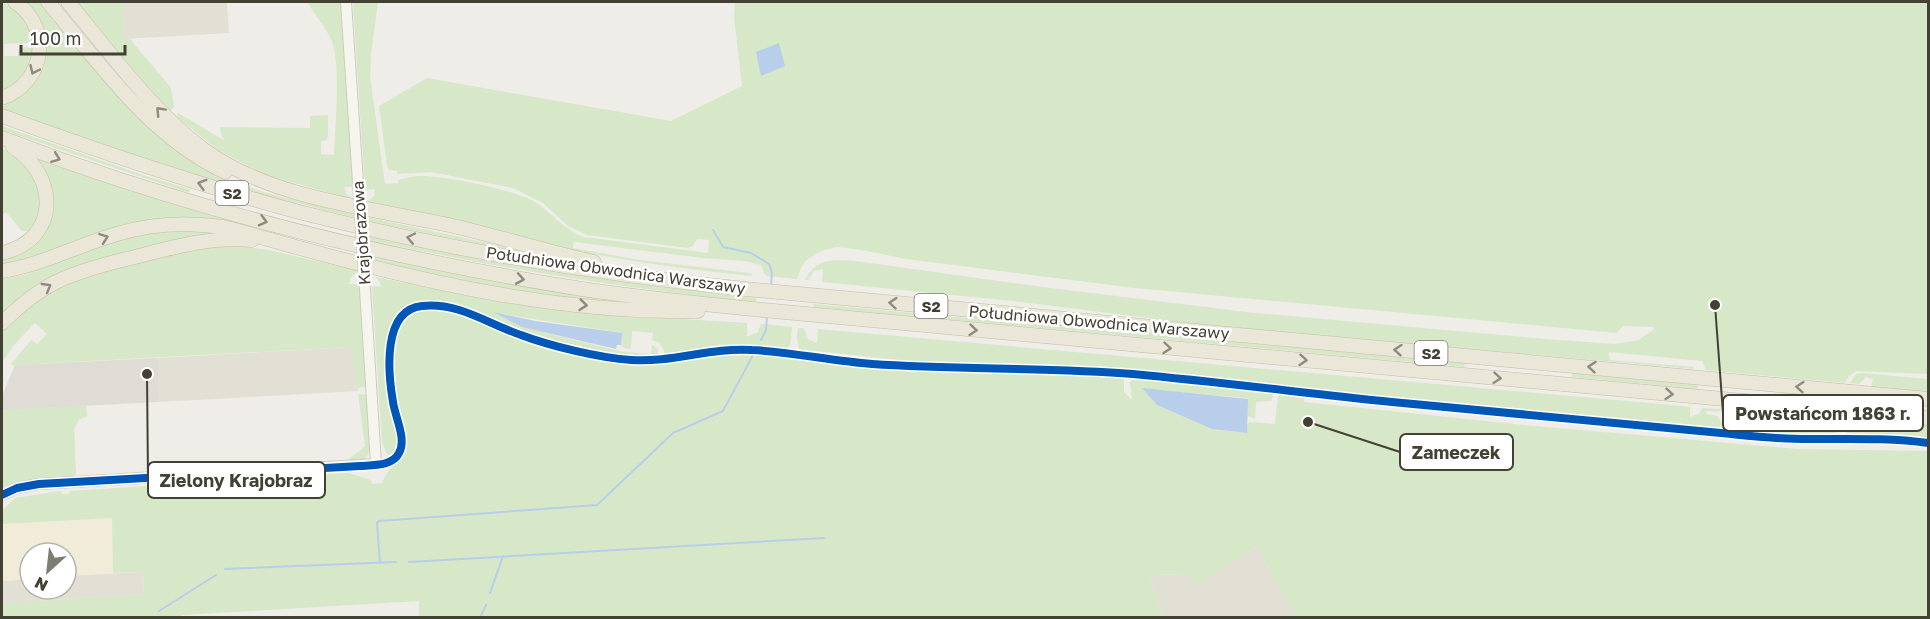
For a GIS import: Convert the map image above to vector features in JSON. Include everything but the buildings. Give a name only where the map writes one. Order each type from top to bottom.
[{"type":"highway","points":[[2,98],[19,89],[29,80],[40,55],[41,45],[36,25],[29,14],[15,2]]},
{"type":"highway","points":[[48,2],[146,117],[183,148],[215,167],[253,183],[294,195],[340,202]]},
{"type":"highway","points":[[68,2],[164,116],[205,150],[234,168],[256,178],[283,188],[340,202],[480,232],[589,261],[699,284]]},
{"type":"highway","name":"Południowa Obwodnica Warszawy","points":[[2,117],[163,172],[337,221],[503,256],[587,270],[765,291],[1929,399]]},
{"type":"highway","points":[[2,138],[18,149],[36,168],[46,190],[47,204],[45,216],[32,237],[22,246],[2,254]]},
{"type":"highway","name":"Południowa Obwodnica Warszawy","points":[[2,138],[72,164],[209,206],[370,248],[497,275],[583,289],[748,309],[1929,418]]},
{"type":"highway","points":[[2,271],[40,262],[116,234],[158,225],[200,224],[223,227],[443,283],[553,302],[695,312],[748,309]]},
{"type":"highway","points":[[2,323],[16,309],[57,282],[111,263],[174,247],[222,239],[285,244]]},
{"type":"street","name":"Krajobrazowa","points":[[346,2],[376,464]]},
{"type":"street","points":[[2,495],[17,488],[39,484],[391,462],[401,448],[392,399],[391,351],[394,326],[406,311],[426,306],[473,313],[532,339],[613,358],[634,360],[662,359],[722,349],[755,350],[867,364],[1129,374],[1391,402],[1763,437],[1895,439],[1929,442]]},
{"type":"shaded area","points":[[123,2],[227,2],[229,33],[124,39]]},
{"type":"shaded area","points":[[351,347],[358,391],[159,402],[158,358]]},
{"type":"shaded area","points":[[158,358],[159,402],[2,410],[2,396],[15,365]]},
{"type":"shaded area","points":[[112,518],[113,573],[78,575],[78,541],[18,541],[18,580],[2,581],[2,524]]},
{"type":"shaded area","points":[[1257,547],[1297,617],[1163,617],[1149,575],[1189,574],[1196,585]]},
{"type":"shaded area","points":[[143,572],[144,594],[78,598],[78,575]]},
{"type":"shaded area","points":[[18,580],[18,601],[34,601],[2,603],[2,581]]},
{"type":"green space","points":[[2,2],[22,16],[33,39],[28,43],[4,44],[4,56],[18,56],[18,51],[26,47],[33,49],[35,53],[23,79],[2,94]]},
{"type":"green space","points":[[25,2],[40,2],[142,119],[182,155],[231,181],[283,197],[355,214],[355,218],[148,161],[2,111],[2,106],[18,98],[31,87],[45,61],[46,46],[43,31],[36,16]]},
{"type":"green space","points":[[77,2],[123,2],[124,39],[130,39],[171,88],[174,106],[169,113]]},
{"type":"green space","points":[[308,2],[342,2],[354,187],[344,187],[347,195],[354,200],[263,174],[218,150],[177,117],[178,113],[225,141],[220,127],[310,128],[310,116],[328,115],[328,136],[326,140],[321,141],[321,154],[334,155],[337,97],[335,52],[330,37]]},
{"type":"green space","points":[[353,2],[378,2],[370,76],[385,184],[398,183],[398,180],[421,176],[480,184],[535,202],[564,226],[584,237],[708,253],[709,240],[697,239],[693,246],[688,248],[587,235],[568,226],[543,203],[513,188],[431,172],[397,174],[397,171],[389,170],[387,166],[379,106],[427,78],[671,121],[742,86],[734,17],[735,2],[1928,2],[1928,374],[1856,371],[1845,383],[1706,370],[1702,361],[1609,352],[1610,360],[1694,367],[1694,369],[1203,325],[1022,302],[822,282],[823,269],[814,271],[808,280],[805,280],[820,264],[833,261],[856,261],[1255,313],[1558,340],[1615,344],[1639,340],[1654,329],[1653,327],[1623,326],[1617,333],[1135,288],[906,259],[837,247],[821,251],[806,260],[797,279],[766,276],[761,265],[745,261],[574,242],[573,248],[640,260],[749,273],[752,276],[598,255],[453,224],[366,203],[374,196],[375,189],[365,190]]},
{"type":"green space","points":[[2,126],[190,189],[189,193],[2,130]]},
{"type":"green space","points":[[2,148],[20,158],[37,178],[42,211],[32,231],[22,231],[6,212],[2,215]]},
{"type":"green space","points":[[29,156],[240,223],[239,226],[198,220],[2,268],[2,257],[50,213]]},
{"type":"green space","points":[[367,217],[534,253],[368,221]]},
{"type":"green space","points":[[171,229],[215,232],[215,235],[121,255],[2,315],[2,279],[23,275],[127,237]]},
{"type":"green space","points":[[369,236],[465,256],[562,272],[756,298],[756,302],[658,291],[465,260],[369,240]]},
{"type":"green space","points":[[223,244],[269,250],[359,271],[351,277],[349,284],[360,284],[366,387],[357,388],[351,347],[16,365],[15,367],[11,364],[31,340],[37,344],[47,334],[35,323],[2,362],[2,331],[46,294],[70,282],[173,253]]},
{"type":"green space","points":[[370,256],[510,284],[646,304],[576,299],[507,289],[370,259]]},
{"type":"green space","points":[[376,277],[492,301],[569,312],[747,323],[747,337],[758,332],[761,324],[792,327],[790,345],[784,350],[732,345],[715,346],[671,355],[665,353],[660,343],[652,340],[653,333],[632,331],[631,349],[621,345],[622,333],[496,313],[522,327],[623,352],[651,354],[652,345],[658,349],[658,354],[649,357],[612,354],[545,339],[516,330],[482,315],[419,302],[400,311],[394,318],[389,336],[389,395],[397,438],[397,445],[391,457],[386,453],[382,442],[372,287],[382,286]]},
{"type":"green space","points":[[814,304],[1465,363],[1464,367],[813,307]]},
{"type":"green space","points":[[422,309],[465,315],[513,337],[612,360],[732,351],[979,372],[1120,377],[1124,379],[1124,392],[1132,400],[1130,382],[1134,378],[1270,391],[1273,396],[1271,401],[1256,402],[1255,419],[1247,416],[1247,398],[1143,389],[1157,405],[1212,429],[1246,433],[1247,424],[1250,422],[1275,424],[1278,396],[1281,392],[1304,395],[1304,402],[1524,425],[1798,449],[1928,451],[1928,617],[1297,617],[1257,547],[1196,585],[1188,574],[1149,575],[1163,617],[419,618],[419,601],[182,615],[181,618],[2,618],[2,603],[78,601],[78,598],[144,594],[143,572],[113,573],[112,518],[2,524],[2,511],[15,498],[60,491],[62,494],[69,494],[70,491],[348,473],[371,480],[372,484],[382,483],[390,469],[401,458],[395,407],[394,348],[402,320]]},
{"type":"green space","points":[[798,328],[804,328],[808,339],[817,343],[818,329],[1683,406],[1690,407],[1690,417],[1699,414],[1702,408],[1722,409],[1718,412],[1707,411],[1706,414],[1718,416],[1722,424],[1717,430],[1122,371],[906,361],[799,349]]},
{"type":"green space","points":[[1572,373],[1698,385],[1698,389],[1572,377]]},
{"type":"green space","points":[[1856,374],[1928,379],[1928,392],[1871,387],[1873,379],[1866,377],[1859,384],[1850,383]]},
{"type":"green space","points":[[358,394],[367,395],[370,448],[367,456],[360,463],[206,472],[208,468],[348,460],[365,446]]},
{"type":"green space","points":[[86,405],[87,417],[79,419],[74,430],[76,473],[74,478],[23,482],[2,487],[2,410]]},
{"type":"green space","points":[[1741,409],[1842,418],[1841,430],[1807,436],[1730,431],[1726,428],[1726,421],[1729,417],[1729,425],[1739,426]]},
{"type":"green space","points":[[1847,418],[1856,419],[1859,427],[1865,429],[1869,427],[1868,420],[1928,425],[1928,440],[1852,435],[1846,432]]},
{"type":"water","points":[[779,43],[785,66],[761,76],[756,52]]},
{"type":"water","points":[[493,312],[535,321],[622,333],[621,345],[617,345],[616,349],[522,327]]},
{"type":"water","points":[[1142,388],[1248,399],[1247,433],[1212,429],[1157,405]]},
{"type":"waterway","points":[[713,230],[723,247],[751,253],[769,264],[772,272],[771,286]]},
{"type":"waterway","points":[[761,340],[766,330],[767,316]]},
{"type":"waterway","points":[[380,563],[377,523],[379,521],[597,505],[673,433],[723,411],[753,355]]},
{"type":"waterway","points":[[409,562],[824,538]]},
{"type":"waterway","points":[[490,593],[503,556]]},
{"type":"waterway","points":[[225,569],[396,562]]},
{"type":"waterway","points":[[159,611],[216,575]]},
{"type":"waterway","points":[[480,618],[486,605]]},
{"type":"cycle path","points":[[2,495],[17,488],[39,484],[387,463],[399,453],[402,441],[391,390],[389,360],[394,330],[409,310],[422,306],[448,307],[546,343],[619,359],[661,359],[722,351],[752,350],[872,364],[1133,374],[1433,406],[1756,436],[1928,443]]},
{"type":"place","name":"Powstańcom 1863 r.","points":[[1715,305]]},
{"type":"place","name":"Zielony Krajobraz","points":[[147,374]]},
{"type":"place","name":"Zameczek","points":[[1308,422]]}]
